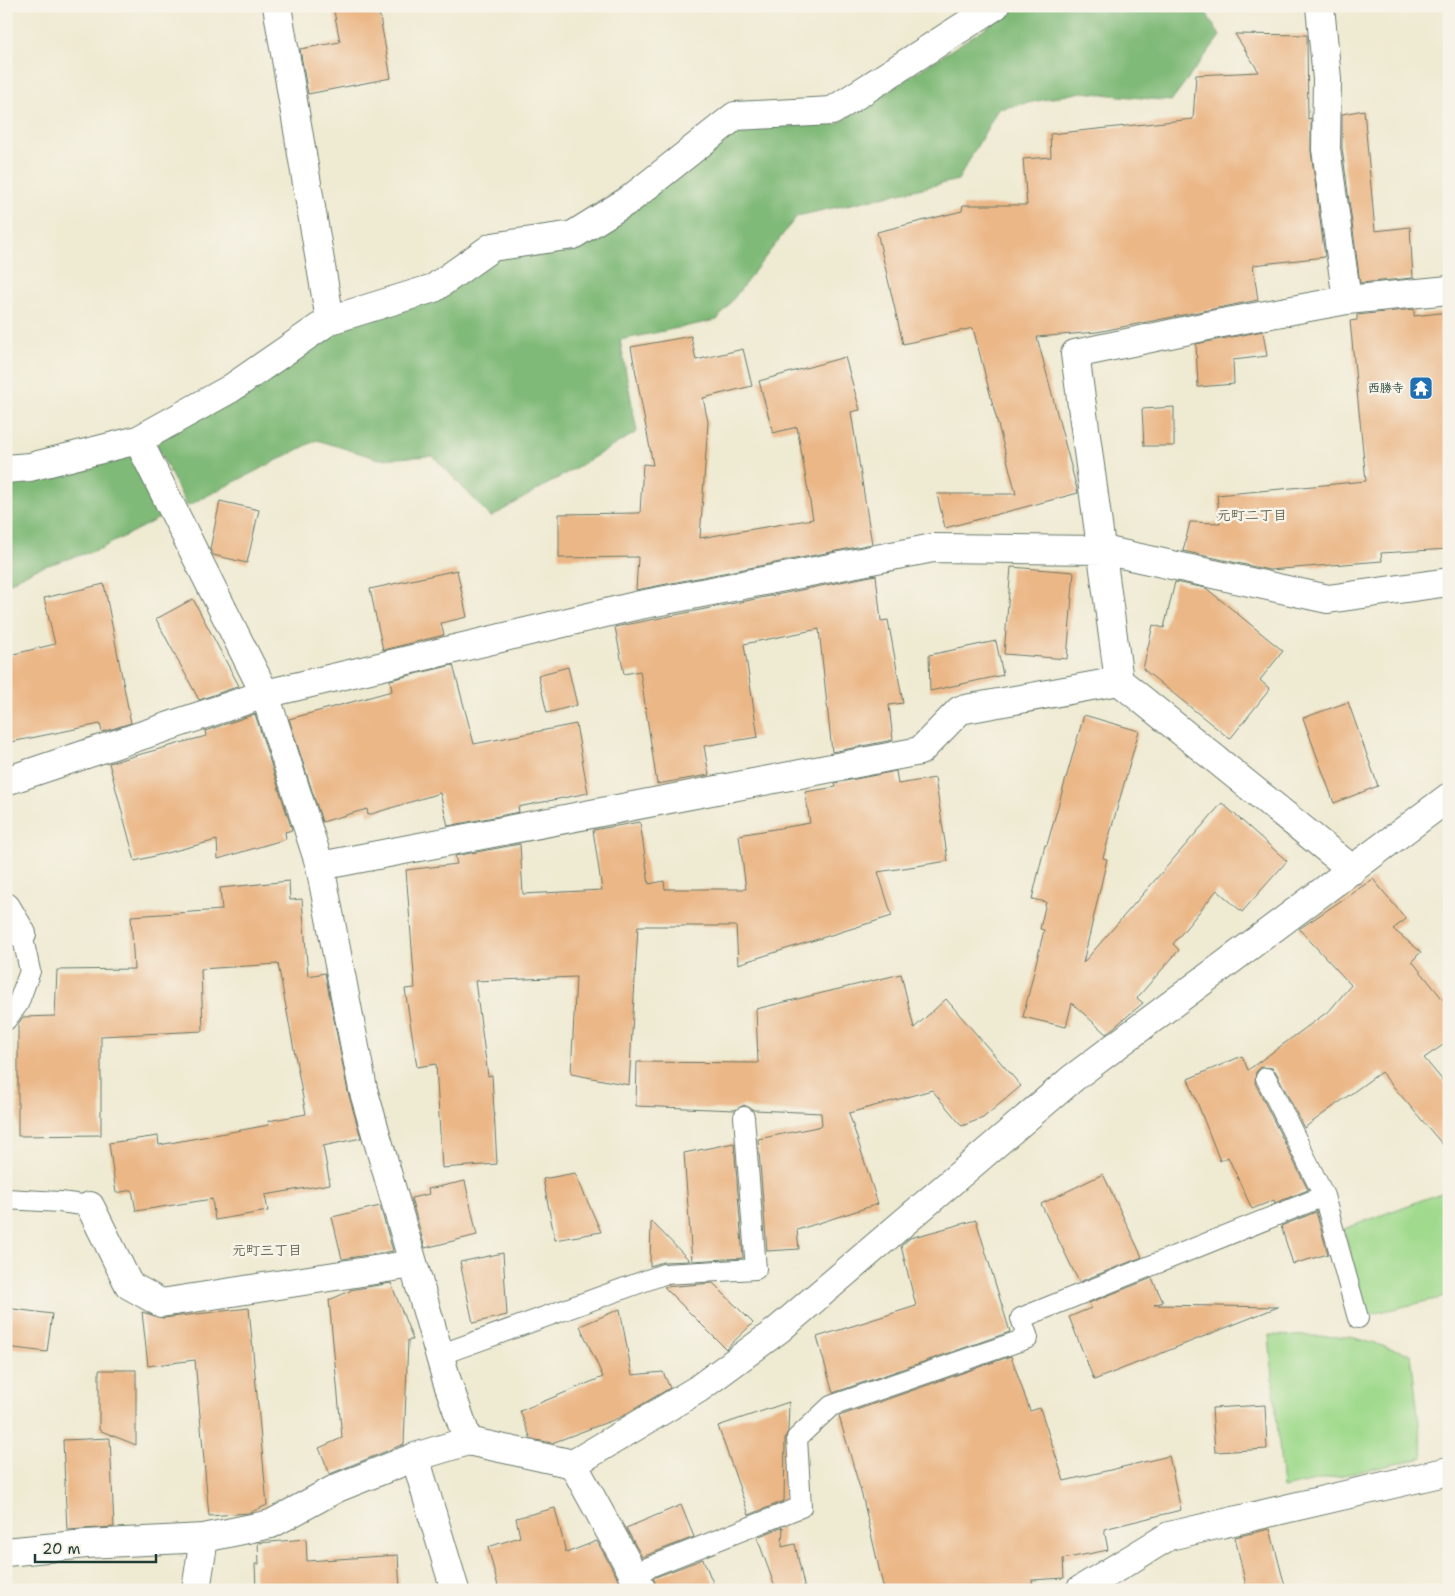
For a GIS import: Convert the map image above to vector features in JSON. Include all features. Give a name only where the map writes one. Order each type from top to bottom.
[{"type":"street","points":[[277,6],[330,320]]},
{"type":"street","points":[[6,469],[30,467],[138,440],[230,389],[330,320],[434,288],[492,247],[573,235],[628,200],[735,116],[832,111],[995,6]]},
{"type":"street","points":[[1320,6],[1327,79],[1326,148],[1347,300]]},
{"type":"street","points":[[1353,870],[1119,681],[1103,550],[1075,354],[1347,300],[1449,290]]},
{"type":"street","points":[[138,440],[265,694],[320,866],[363,1089],[439,1355],[468,1441]]},
{"type":"street","points":[[6,781],[265,694],[635,606],[933,548],[1103,550],[1328,599],[1449,582]]},
{"type":"street","points":[[320,866],[920,751],[960,710],[1119,681]]},
{"type":"street","points":[[6,1552],[86,1544],[204,1538],[271,1524],[337,1488],[415,1457],[468,1441],[573,1464],[698,1389],[778,1330],[1072,1078],[1449,797]]},
{"type":"street","points":[[6,907],[22,934]]},
{"type":"street","points":[[90,1206],[129,1286],[161,1303],[413,1264]]},
{"type":"street","points":[[415,1457],[455,1590]]},
{"type":"street","points":[[573,1464],[637,1582]]},
{"type":"street","points":[[1080,1590],[1169,1536],[1449,1471]]},
{"type":"street","points":[[196,1590],[204,1538]]},
{"type":"lane","points":[[6,1020],[18,1004],[30,971],[22,934]]},
{"type":"lane","points":[[1266,1078],[1324,1196],[1358,1318]]},
{"type":"lane","points":[[439,1355],[664,1274],[756,1269],[744,1117]]},
{"type":"lane","points":[[637,1582],[801,1507],[798,1438],[831,1406],[1028,1338],[1021,1318],[1324,1196]]},
{"type":"lane","points":[[6,1199],[90,1206]]},
{"type":"green space","points":[[1019,6],[1202,6],[1220,36],[1171,101],[1082,92],[998,109],[958,180],[797,216],[717,320],[620,340],[637,432],[491,517],[433,456],[379,459],[317,440],[187,506],[156,444],[335,329],[498,256],[574,248],[740,127],[837,124]]},
{"type":"green space","points":[[132,452],[163,516],[100,549],[35,569],[6,585],[6,480]]},
{"type":"green space","points":[[1449,1190],[1449,1296],[1367,1315],[1344,1229]]},
{"type":"green space","points":[[1269,1335],[1351,1337],[1411,1354],[1423,1458],[1283,1488]]},
{"type":"building","points":[[333,6],[378,6],[391,78],[308,94],[300,49],[340,42]]},
{"type":"building","points":[[1235,34],[1307,35],[1308,119],[1311,118],[1311,151],[1325,257],[1253,265],[1258,300],[1097,332],[1037,337],[1078,493],[945,528],[937,494],[1016,494],[973,328],[903,344],[877,232],[962,211],[963,205],[1027,205],[1023,159],[1051,157],[1050,134],[1193,119],[1196,75],[1259,72]]},
{"type":"building","points":[[1364,110],[1375,231],[1410,227],[1413,278],[1360,283],[1342,148],[1342,114]]},
{"type":"building","points":[[1414,309],[1414,316],[1449,312],[1449,549],[1381,553],[1382,561],[1269,570],[1183,551],[1190,522],[1220,523],[1217,495],[1366,481],[1350,321],[1357,320],[1357,315]]},
{"type":"building","points":[[1263,331],[1267,356],[1233,360],[1234,384],[1198,387],[1196,344]]},
{"type":"building","points":[[691,336],[696,360],[743,349],[752,386],[703,398],[708,422],[700,538],[813,519],[797,427],[773,433],[759,381],[845,357],[860,410],[851,412],[872,544],[636,590],[638,557],[559,558],[559,514],[640,513],[643,464],[653,465],[631,347]]},
{"type":"building","points":[[1174,407],[1174,446],[1144,446],[1142,409]]},
{"type":"building","points":[[220,501],[259,510],[247,563],[213,555],[210,549]]},
{"type":"building","points":[[1011,567],[1074,572],[1067,659],[1004,654]]},
{"type":"building","points":[[457,570],[467,617],[441,623],[444,635],[383,650],[370,589]]},
{"type":"building","points":[[876,575],[881,621],[888,620],[903,703],[889,705],[893,740],[832,752],[819,629],[744,644],[758,737],[704,746],[709,775],[657,784],[640,671],[624,674],[615,627]]},
{"type":"building","points":[[1175,582],[1206,588],[1283,651],[1260,680],[1270,689],[1230,739],[1143,669],[1153,625],[1164,628]]},
{"type":"building","points":[[104,584],[131,723],[102,732],[100,724],[6,743],[6,656],[55,644],[44,598]]},
{"type":"building","points":[[193,599],[239,686],[199,700],[156,619]]},
{"type":"building","points":[[996,641],[1003,675],[930,691],[929,655]]},
{"type":"building","points":[[453,665],[474,744],[576,724],[588,793],[518,807],[519,812],[448,826],[440,793],[368,815],[367,809],[322,822],[289,719],[392,691],[390,680]]},
{"type":"building","points":[[568,667],[577,705],[547,713],[538,675]]},
{"type":"building","points":[[1348,702],[1378,786],[1334,803],[1303,718]]},
{"type":"building","points":[[255,714],[292,830],[285,832],[286,839],[218,859],[217,840],[135,861],[109,763],[206,736],[205,731]]},
{"type":"building","points":[[1084,715],[1139,731],[1103,858],[1107,859],[1083,963],[1222,803],[1287,861],[1242,912],[1217,890],[1173,944],[1179,950],[1137,998],[1143,1003],[1106,1034],[1072,1003],[1066,1027],[1023,1017],[1044,930],[1040,929],[1046,902],[1032,899],[1045,845],[1047,845]]},
{"type":"building","points":[[896,771],[898,784],[935,778],[948,861],[878,872],[892,916],[738,964],[736,926],[638,926],[629,1085],[571,1074],[576,977],[475,981],[488,1076],[492,1075],[497,1164],[442,1168],[436,1064],[417,1067],[405,989],[415,988],[406,870],[457,864],[455,856],[520,844],[523,894],[602,890],[593,830],[640,822],[649,884],[664,881],[665,889],[746,889],[739,835],[810,823],[805,792],[836,787],[835,783]]},
{"type":"building","points":[[1373,879],[1406,919],[1393,929],[1421,952],[1412,961],[1449,1007],[1449,1041],[1424,1058],[1449,1088],[1449,1152],[1381,1072],[1304,1128],[1276,1072],[1272,1068],[1261,1067],[1256,1072],[1255,1083],[1308,1190],[1275,1203],[1274,1200],[1252,1209],[1228,1157],[1220,1161],[1188,1079],[1242,1056],[1248,1070],[1330,1010],[1351,985],[1299,929]]},
{"type":"building","points":[[289,881],[290,900],[302,899],[308,976],[325,973],[348,1092],[361,1138],[323,1146],[330,1184],[265,1195],[268,1211],[215,1220],[212,1199],[136,1211],[132,1190],[116,1193],[109,1143],[158,1136],[159,1145],[269,1125],[268,1121],[306,1114],[278,964],[201,969],[203,1031],[101,1036],[101,1135],[18,1136],[18,1024],[23,1017],[55,1016],[57,970],[134,969],[131,916],[222,910],[220,888]]},
{"type":"building","points":[[901,974],[914,1028],[946,999],[1021,1086],[983,1118],[962,1126],[932,1090],[849,1113],[878,1204],[797,1230],[799,1249],[767,1251],[758,1139],[822,1126],[821,1113],[754,1110],[744,1105],[735,1110],[636,1106],[637,1062],[758,1063],[756,1009]]},
{"type":"building","points":[[734,1143],[743,1258],[692,1261],[684,1153]]},
{"type":"building","points":[[575,1173],[601,1232],[555,1240],[543,1179]]},
{"type":"building","points":[[1103,1174],[1142,1257],[1079,1282],[1041,1204]]},
{"type":"building","points":[[465,1181],[477,1235],[425,1248],[411,1198],[429,1194],[428,1189]]},
{"type":"building","points":[[380,1206],[393,1251],[342,1259],[332,1217]]},
{"type":"building","points":[[1316,1212],[1328,1254],[1293,1264],[1281,1226]]},
{"type":"building","points":[[976,1220],[1010,1332],[833,1393],[817,1337],[916,1306],[901,1246],[910,1238]]},
{"type":"building","points":[[651,1221],[690,1261],[663,1262],[650,1266]]},
{"type":"building","points":[[503,1253],[507,1315],[473,1323],[460,1262]]},
{"type":"building","points":[[1152,1278],[1163,1302],[1154,1305],[1278,1307],[1094,1380],[1069,1317],[1091,1308],[1089,1303]]},
{"type":"building","points":[[391,1283],[413,1340],[408,1340],[404,1444],[330,1474],[319,1448],[342,1438],[329,1300],[350,1290]]},
{"type":"building","points":[[713,1283],[753,1323],[726,1349],[664,1287]]},
{"type":"building","points":[[6,1308],[52,1314],[47,1352],[6,1347]]},
{"type":"building","points":[[249,1308],[267,1505],[249,1513],[209,1516],[195,1360],[148,1366],[142,1312],[163,1318]]},
{"type":"building","points":[[620,1309],[632,1375],[663,1372],[670,1388],[621,1417],[552,1443],[531,1439],[520,1411],[603,1377],[580,1326]]},
{"type":"building","points":[[1011,1356],[1030,1411],[1040,1408],[1064,1481],[1169,1456],[1181,1510],[1104,1529],[1108,1550],[1063,1559],[1064,1578],[1032,1580],[1033,1590],[884,1590],[863,1499],[839,1416]]},
{"type":"building","points":[[99,1370],[136,1370],[136,1445],[99,1430]]},
{"type":"building","points":[[789,1402],[788,1431],[785,1438],[784,1501],[749,1515],[718,1426]]},
{"type":"building","points":[[1265,1405],[1267,1449],[1215,1452],[1212,1408]]},
{"type":"building","points":[[110,1438],[114,1527],[67,1530],[63,1440]]},
{"type":"building","points":[[681,1505],[694,1537],[642,1557],[626,1528]]},
{"type":"building","points":[[555,1508],[566,1553],[597,1541],[624,1590],[499,1590],[488,1547],[520,1537],[516,1518]]},
{"type":"building","points":[[783,1527],[782,1547],[795,1544],[805,1590],[776,1590],[757,1537]]},
{"type":"building","points":[[1270,1529],[1286,1590],[1247,1590],[1235,1537]]},
{"type":"building","points":[[306,1539],[307,1561],[398,1555],[400,1590],[256,1590],[255,1564],[259,1564],[258,1543]]},
{"type":"building","points":[[703,1559],[716,1590],[658,1590],[653,1578]]},
{"type":"place","name":"西勝寺","points":[[1421,388]]},
{"type":"district","name":"元町二丁目","points":[[1252,515]]},
{"type":"district","name":"元町三丁目","points":[[267,1250]]}]
